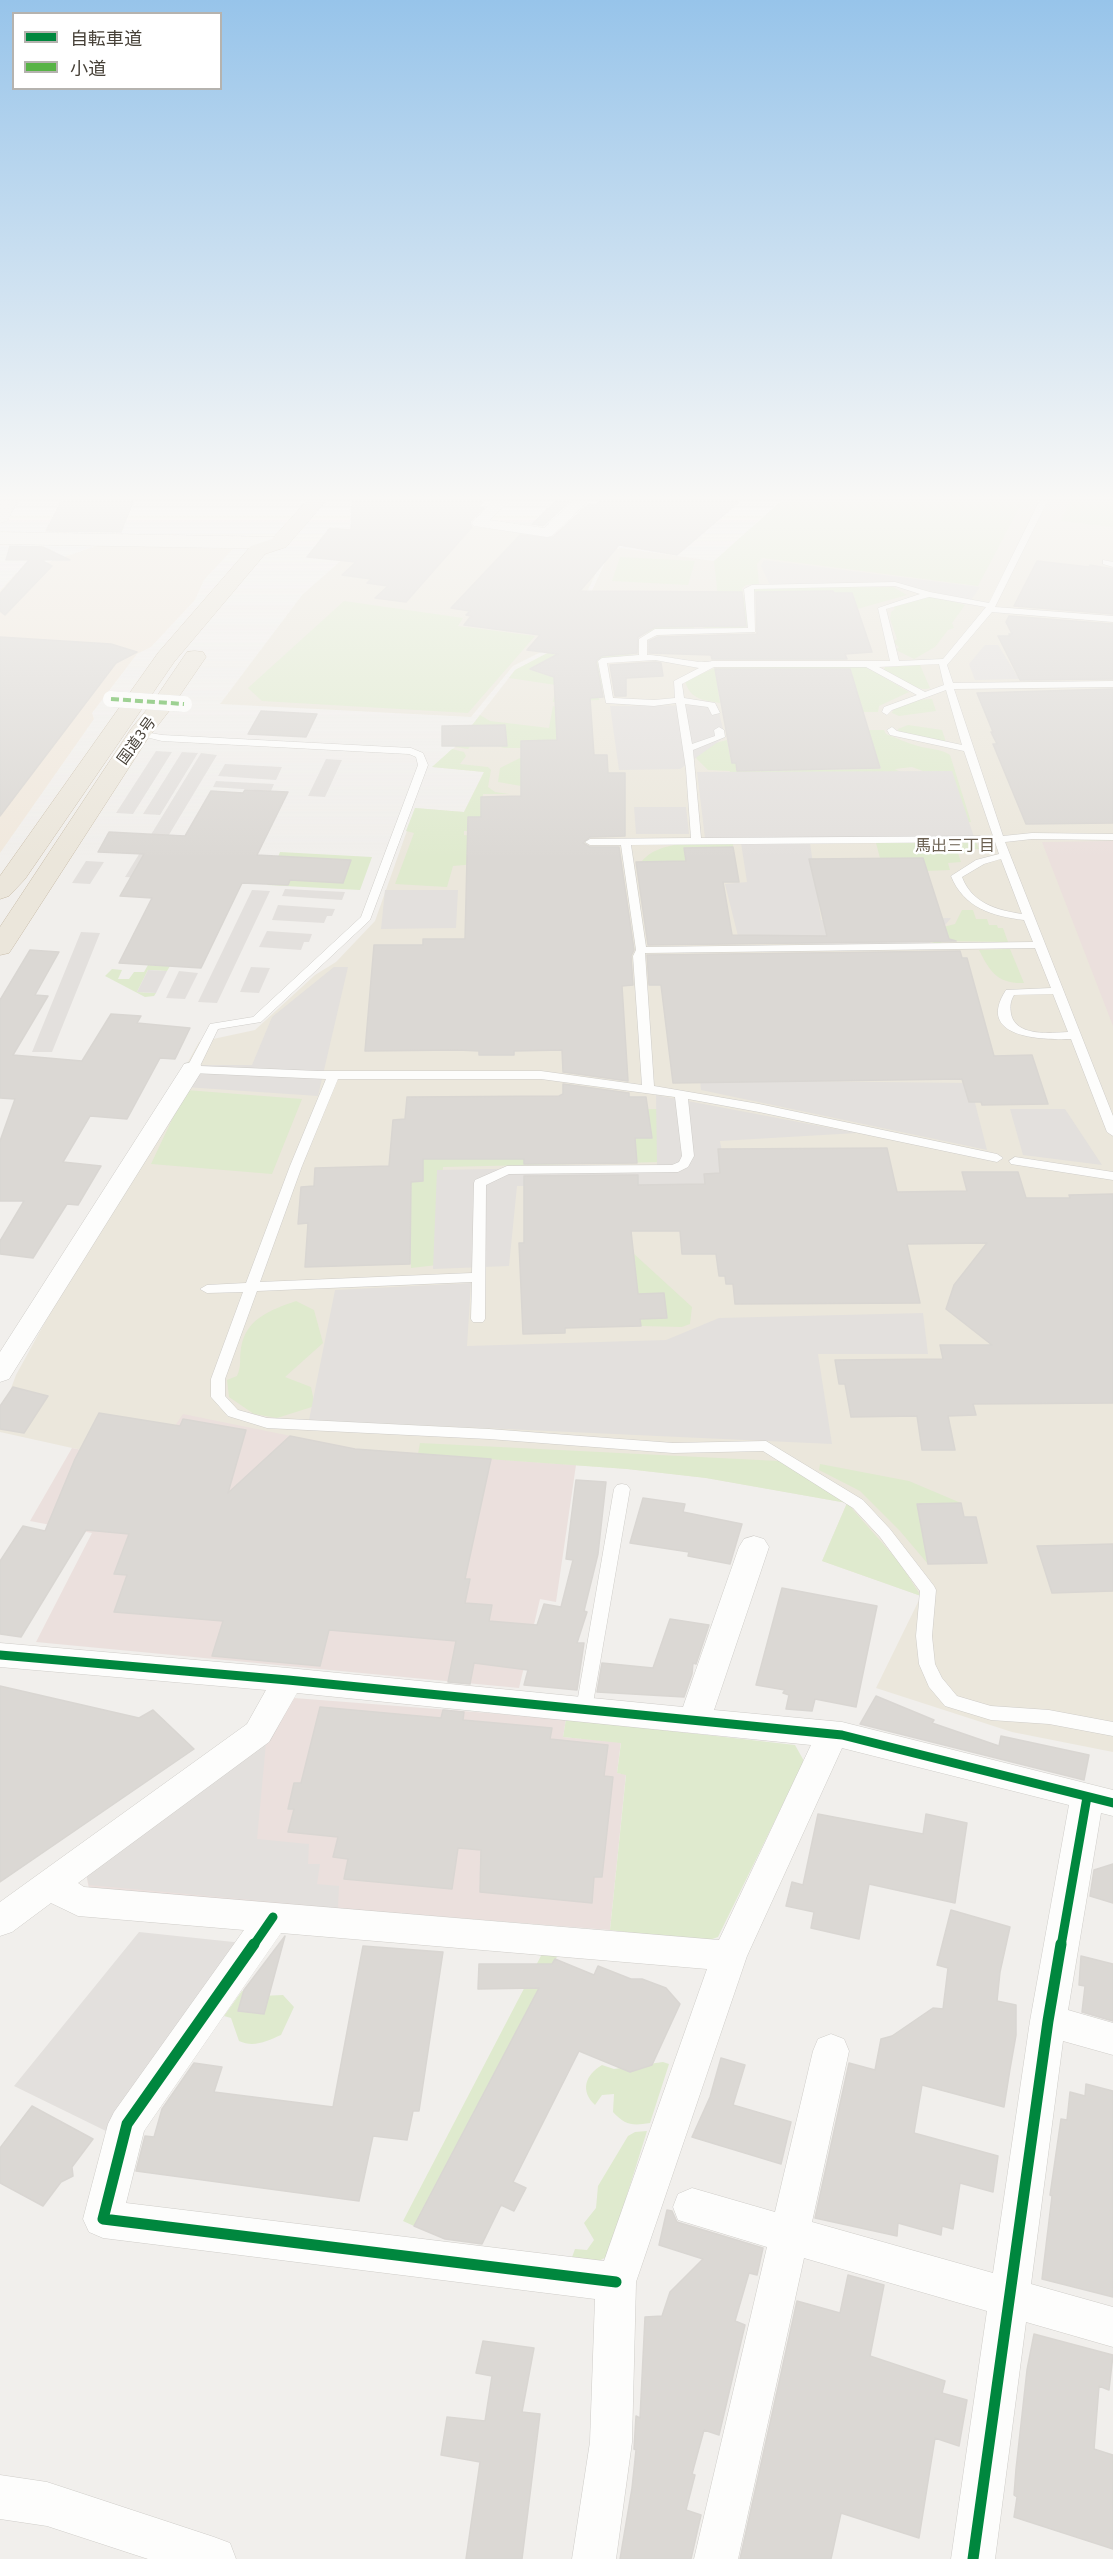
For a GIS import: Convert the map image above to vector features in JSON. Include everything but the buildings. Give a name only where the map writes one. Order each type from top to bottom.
[{"type":"highway","name":"国道3号","points":[[0,891],[16,873],[166,658],[197,621]]},
{"type":"highway","name":"国道3号","points":[[0,947],[139,734],[153,720],[172,688],[216,632]]},
{"type":"street","points":[[111,699],[184,704]]},
{"type":"street","points":[[0,1373],[192,1069]]},
{"type":"street","points":[[694,1719],[754,1547]]},
{"type":"street","points":[[0,1655],[288,1680],[832,1734],[1100,1800],[1048,2021],[973,2559]]},
{"type":"street","points":[[0,1921],[258,1733],[288,1680]]},
{"type":"street","points":[[594,2559],[612,2442],[616,2282],[729,1956],[832,1734]]},
{"type":"street","points":[[49,1884],[78,1901],[729,1956]]},
{"type":"street","points":[[273,1917],[128,2124],[103,2219],[616,2282]]},
{"type":"street","points":[[1048,2021],[1113,2038]]},
{"type":"street","points":[[716,2559],[831,2051]]},
{"type":"street","points":[[692,2208],[1113,2327]]},
{"type":"street","points":[[0,2497],[47,2504],[214,2559]]},
{"type":"lane","points":[[643,658],[643,639],[655,632],[752,630],[751,621]]},
{"type":"lane","points":[[885,621],[895,664]]},
{"type":"lane","points":[[979,621],[943,665],[957,717],[1005,855],[1113,1132]]},
{"type":"lane","points":[[706,667],[682,659],[621,658],[603,661],[609,701],[654,704],[680,700],[712,705],[715,713]]},
{"type":"lane","points":[[696,842],[691,769],[676,683],[712,664],[895,664],[946,661]]},
{"type":"lane","points":[[867,664],[923,694]]},
{"type":"lane","points":[[888,712],[887,709],[949,686],[1113,684]]},
{"type":"lane","points":[[687,749],[720,737],[719,730]]},
{"type":"lane","points":[[892,730],[893,733],[969,749]]},
{"type":"lane","points":[[139,734],[162,738],[411,751],[420,755],[423,765],[366,918],[257,1020],[214,1026],[192,1069],[333,1075],[541,1076],[648,1089],[759,1108],[998,1158]]},
{"type":"lane","points":[[590,842],[1113,837]]},
{"type":"lane","points":[[626,842],[641,950],[639,956],[648,1089]]},
{"type":"lane","points":[[1005,855],[980,862],[956,876],[958,885],[977,904],[997,913],[1030,918]]},
{"type":"lane","points":[[641,950],[1040,945]]},
{"type":"lane","points":[[1058,991],[1010,992],[1004,1003],[1008,1021],[1016,1029],[1033,1035],[1076,1035]]},
{"type":"lane","points":[[333,1075],[296,1166],[254,1286],[218,1379],[218,1397],[233,1413],[267,1423],[489,1434],[673,1448],[766,1446],[858,1504],[885,1533],[928,1590],[924,1636],[927,1664],[935,1682],[951,1701],[991,1713],[1048,1717],[1113,1729]]},
{"type":"lane","points":[[478,1319],[480,1182],[507,1170],[674,1169],[684,1164],[688,1156],[681,1095]]},
{"type":"lane","points":[[1015,1161],[1113,1176]]},
{"type":"lane","points":[[207,1289],[480,1277]]},
{"type":"lane","points":[[584,1709],[622,1489]]},
{"type":"shaded area","points":[[0,621],[175,621],[151,647],[137,654],[92,713],[94,719],[0,853]]},
{"type":"shaded area","points":[[282,621],[601,622],[513,666],[471,717],[220,704]]},
{"type":"shaded area","points":[[604,621],[1113,621],[1113,1752],[1012,1732],[876,1688],[921,1596],[822,1561],[847,1503],[706,1478],[627,1469],[355,1449],[290,1436],[149,1465],[0,1432],[0,1406],[199,1042],[255,1030],[315,975],[336,962],[375,921],[415,808],[464,812],[484,772],[432,767],[455,747],[515,670],[606,622]]},
{"type":"shaded area","points":[[985,645],[998,645],[1019,679],[975,680],[969,664]]},
{"type":"shaded area","points":[[717,705],[725,737],[680,769],[619,770],[610,706]]},
{"type":"shaded area","points":[[156,751],[172,752],[133,814],[116,813]]},
{"type":"shaded area","points":[[182,752],[198,753],[160,815],[143,814]]},
{"type":"shaded area","points":[[201,753],[217,755],[143,878],[125,877]]},
{"type":"shaded area","points":[[326,759],[342,760],[325,797],[308,796]]},
{"type":"shaded area","points":[[225,764],[282,767],[276,780],[218,776]]},
{"type":"shaded area","points":[[952,771],[974,837],[705,838],[697,772]]},
{"type":"shaded area","points":[[216,781],[274,784],[271,791],[213,787]]},
{"type":"shaded area","points":[[634,807],[686,807],[689,834],[636,834]]},
{"type":"shaded area","points":[[1113,841],[1113,1026],[1042,842]]},
{"type":"shaded area","points":[[741,843],[810,843],[821,920],[951,918],[929,944],[740,944],[725,884],[747,882]]},
{"type":"shaded area","points":[[86,861],[104,862],[90,884],[72,883]]},
{"type":"shaded area","points":[[285,889],[345,892],[342,900],[282,896]]},
{"type":"shaded area","points":[[252,890],[270,891],[217,1003],[198,1002]]},
{"type":"shaded area","points":[[385,890],[458,890],[456,928],[381,929]]},
{"type":"shaded area","points":[[278,905],[335,909],[332,916],[327,916],[324,923],[272,920]]},
{"type":"shaded area","points":[[267,931],[312,934],[309,942],[304,942],[301,950],[259,947]]},
{"type":"shaded area","points":[[81,932],[100,933],[52,1052],[32,1052]]},
{"type":"shaded area","points":[[251,967],[270,968],[259,993],[240,992]]},
{"type":"shaded area","points":[[334,967],[348,967],[318,1096],[185,1087],[202,1065],[252,1065],[272,1017]]},
{"type":"shaded area","points":[[148,970],[167,971],[156,993],[137,992]]},
{"type":"shaded area","points":[[179,971],[198,973],[185,999],[166,998]]},
{"type":"shaded area","points":[[700,1080],[970,1083],[987,1150],[701,1090]]},
{"type":"shaded area","points":[[656,1095],[857,1133],[720,1141],[728,1186],[517,1186],[509,1266],[433,1269],[437,1170],[657,1166]]},
{"type":"shaded area","points":[[1010,1109],[1065,1109],[1102,1165],[1023,1155]]},
{"type":"shaded area","points":[[471,1283],[467,1346],[666,1340],[719,1318],[923,1313],[928,1354],[818,1354],[832,1444],[309,1420],[335,1290]]},
{"type":"shaded area","points":[[183,1414],[355,1449],[576,1465],[556,1602],[540,1599],[519,1688],[36,1642],[92,1533],[30,1521],[72,1448],[149,1464]]},
{"type":"shaded area","points":[[294,1698],[566,1719],[563,1737],[621,1742],[617,1773],[626,1774],[610,1930],[89,1889],[85,1868],[268,1738]]},
{"type":"shaded area","points":[[266,1743],[257,1839],[309,1844],[308,1864],[320,1864],[317,1884],[339,1886],[338,1908],[89,1885],[85,1868]]},
{"type":"shaded area","points":[[139,1932],[243,1943],[108,2132],[14,2086]]},
{"type":"green space","points":[[321,621],[461,621],[458,626],[535,636],[468,713],[262,701],[248,688]]},
{"type":"green space","points":[[748,621],[749,626],[723,630],[708,629],[698,624],[693,625],[694,628],[633,634],[602,655],[635,654],[597,660],[602,686],[599,700],[553,702],[556,685],[509,678],[515,670],[607,622]]},
{"type":"green space","points":[[891,621],[953,621],[954,628],[948,630],[935,647],[914,659],[896,650],[899,647],[893,642],[897,639]]},
{"type":"green space","points":[[920,665],[930,688],[913,686],[884,670],[885,667]]},
{"type":"green space","points":[[866,667],[909,692],[879,706],[878,712],[863,712],[852,677],[717,684],[720,703],[694,696],[685,681],[715,668]]},
{"type":"green space","points":[[932,699],[936,711],[899,716],[892,713],[894,708],[917,700]]},
{"type":"green space","points":[[553,706],[556,707],[558,748],[504,748],[477,739],[468,749],[455,747],[480,715],[490,721],[549,728]]},
{"type":"green space","points":[[908,725],[942,730],[946,742],[899,733],[898,729]]},
{"type":"green space","points":[[868,730],[884,730],[886,734],[906,742],[943,751],[950,755],[971,822],[954,822],[923,771],[912,767],[895,769],[900,772],[729,774],[730,771],[708,770],[696,758],[704,746],[727,740],[731,762],[736,763],[738,771],[881,769]]},
{"type":"green space","points":[[452,749],[464,752],[466,756],[460,764],[488,767],[491,770],[488,787],[495,792],[509,794],[483,794],[481,809],[489,831],[464,831],[464,835],[475,836],[487,863],[453,866],[447,887],[395,884],[414,833],[406,831],[415,808],[464,812],[484,772],[432,767]]},
{"type":"green space","points":[[524,756],[535,774],[521,775],[521,786],[498,782],[500,768]]},
{"type":"green space","points":[[976,842],[979,849],[969,849],[969,853],[958,853],[961,862],[948,863],[950,870],[926,871],[880,858],[876,843]]},
{"type":"green space","points":[[678,844],[733,844],[733,847],[684,848],[686,861],[643,885],[641,862],[653,852]]},
{"type":"green space","points":[[280,852],[372,857],[360,890],[267,885]]},
{"type":"green space","points":[[962,910],[973,910],[976,919],[987,919],[989,925],[1003,928],[1008,942],[945,941],[937,944],[929,941],[943,927],[955,924]]},
{"type":"green space","points":[[1010,949],[1024,983],[1001,979],[987,965],[979,950]]},
{"type":"green space","points":[[148,965],[170,966],[167,971],[148,970],[137,992],[156,993],[154,996],[145,997],[105,976],[112,969],[122,970],[118,979],[129,979],[134,972],[144,972]]},
{"type":"green space","points":[[186,1090],[302,1099],[272,1174],[151,1164]]},
{"type":"green space","points":[[657,1109],[661,1162],[443,1167],[440,1224],[464,1262],[411,1268],[411,1182],[423,1181],[417,1136],[591,1110]]},
{"type":"green space","points":[[633,1253],[692,1307],[690,1324],[682,1327],[641,1326]]},
{"type":"green space","points":[[296,1301],[314,1310],[323,1343],[285,1377],[311,1387],[315,1406],[277,1418],[254,1414],[229,1397],[227,1380],[237,1376],[244,1338],[254,1322],[269,1312]]},
{"type":"green space","points":[[420,1443],[779,1461],[847,1503],[706,1478],[627,1469],[418,1454]]},
{"type":"green space","points":[[820,1464],[909,1481],[961,1503],[917,1504],[928,1564],[900,1531],[860,1491],[819,1470]]},
{"type":"green space","points":[[847,1503],[899,1562],[921,1596],[822,1561]]},
{"type":"green space","points":[[566,1719],[795,1745],[804,1761],[718,1937],[704,1942],[610,1930],[626,1775],[617,1773],[621,1743],[563,1737]]},
{"type":"green space","points":[[543,1952],[559,1953],[414,2226],[403,2221]]},
{"type":"green space","points":[[242,1991],[261,1996],[283,1995],[294,2007],[281,2035],[255,2044],[239,2041],[231,2018],[224,2016]]},
{"type":"green space","points":[[663,2062],[669,2064],[650,2123],[634,2124],[621,2120],[613,2112],[614,2094],[602,2095],[595,2105],[587,2094],[588,2078],[602,2065],[614,2069]]},
{"type":"green space","points":[[647,2131],[608,2256],[599,2261],[571,2260],[575,2249],[587,2250],[594,2240],[584,2223],[596,2208],[598,2186],[628,2136],[635,2132]]},
{"type":"marked path","points":[[111,699],[184,704]]},
{"type":"cycle path","points":[[0,1655],[288,1680],[842,1735],[1113,1803]]},
{"type":"cycle path","points":[[973,2559],[1048,2021],[1087,1797]]},
{"type":"cycle path","points":[[273,1917],[127,2124],[103,2219],[616,2282]]},
{"type":"district","name":"馬出三丁目","points":[[955,846]]}]
